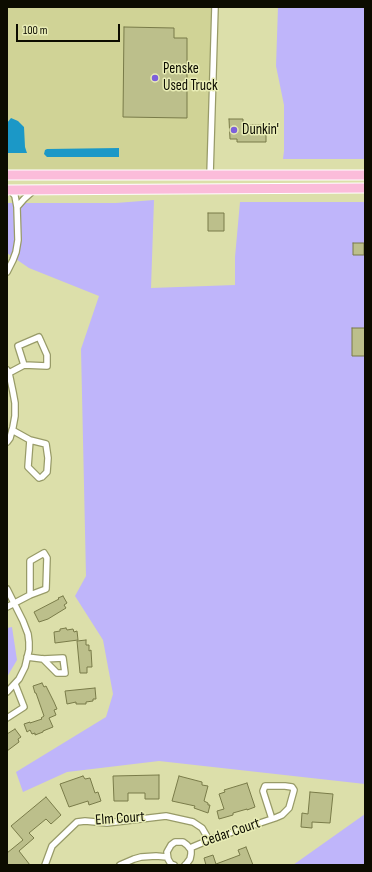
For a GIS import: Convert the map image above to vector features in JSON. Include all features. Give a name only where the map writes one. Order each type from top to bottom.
[{"type":"highway","points":[[7,175],[365,175]]},
{"type":"highway","points":[[8,190],[365,188]]},
{"type":"street","points":[[210,175],[215,7]]},
{"type":"street","points":[[7,272],[16,252],[18,240],[17,207],[15,196],[8,190]]},
{"type":"street","points":[[17,207],[34,190]]},
{"type":"street","points":[[7,442],[10,438],[15,416],[15,403],[8,371],[24,365],[47,366],[47,355],[39,337],[18,346],[24,365]]},
{"type":"street","points":[[12,430],[30,440],[46,444],[48,458],[47,472],[39,478],[28,467],[30,440]]},
{"type":"street","points":[[7,607],[30,595],[46,589],[47,558],[44,553],[30,561],[30,595]]},
{"type":"street","points":[[7,589],[23,621],[28,634],[29,642],[25,667],[19,679],[7,692]]},
{"type":"street","points":[[27,657],[43,659]]},
{"type":"street","points":[[7,718],[24,707],[15,684]]},
{"type":"street","name":"Cedar Court","points":[[190,848],[209,840],[272,819],[282,815],[289,808],[294,790],[292,787],[265,786],[263,791],[272,819]]},
{"type":"street","name":"Elm Court","points":[[45,865],[52,846],[77,822],[85,821],[107,823],[166,816],[193,822],[202,828],[209,840]]},
{"type":"street","points":[[174,865],[171,864],[167,857],[168,848],[175,842],[183,842],[190,848],[192,854],[188,863],[184,865]]},
{"type":"street","points":[[120,865],[141,857],[167,857]]},
{"type":"shaded area","points":[[7,7],[215,7],[210,175],[7,175]]},
{"type":"shaded area","points":[[278,7],[365,7],[365,159],[283,159],[284,105],[276,66]]},
{"type":"shaded area","points":[[154,200],[151,288],[235,285],[235,257],[240,202],[365,202],[365,784],[159,761],[67,772],[23,792],[16,772],[106,717],[113,694],[103,640],[75,596],[86,576],[81,349],[99,296],[29,268],[7,253],[7,203],[116,203]]},
{"type":"shaded area","points":[[12,627],[17,660],[7,677],[7,628]]},
{"type":"shaded area","points":[[365,814],[365,865],[293,865]]},
{"type":"water","points":[[11,118],[18,121],[24,127],[25,147],[27,153],[7,153],[7,123]]},
{"type":"water","points":[[119,148],[119,157],[47,157],[44,154],[45,150],[47,149]]},
{"type":"building","name":"Penske Used Truck","points":[[124,27],[174,28],[174,38],[187,38],[187,118],[123,117]]},
{"type":"building","points":[[229,119],[243,119],[243,125],[266,125],[266,142],[237,142],[237,139],[230,139]]},
{"type":"building","points":[[208,213],[224,213],[224,231],[208,231]]},
{"type":"building","points":[[353,243],[364,243],[364,255],[353,255]]},
{"type":"building","points":[[352,328],[365,328],[365,356],[352,356]]},
{"type":"building","points":[[63,596],[67,603],[64,605],[66,608],[48,619],[39,622],[34,612]]},
{"type":"building","points":[[66,628],[67,630],[73,629],[74,632],[77,631],[78,640],[55,643],[54,632]]},
{"type":"building","points":[[86,640],[86,645],[89,645],[89,651],[91,650],[92,667],[87,667],[87,673],[80,673],[77,641]]},
{"type":"building","points":[[42,683],[44,687],[46,686],[57,709],[54,710],[56,715],[49,718],[53,727],[35,735],[35,733],[32,734],[30,730],[27,732],[24,724],[42,719],[41,718],[44,716],[33,686]]},
{"type":"building","points":[[95,688],[96,699],[93,699],[93,701],[86,702],[86,704],[76,704],[76,702],[67,704],[65,691]]},
{"type":"building","points":[[15,729],[21,737],[18,739],[19,742],[7,751],[7,734]]},
{"type":"building","points":[[159,775],[159,799],[145,799],[145,793],[128,793],[128,801],[114,801],[113,776]]},
{"type":"building","points":[[83,776],[85,779],[90,778],[95,793],[98,792],[101,801],[89,805],[88,801],[69,807],[60,784]]},
{"type":"building","points":[[179,776],[202,782],[202,785],[208,786],[204,801],[210,805],[208,813],[194,808],[195,806],[172,801]]},
{"type":"building","points":[[247,783],[255,807],[233,813],[233,815],[219,819],[217,811],[224,809],[219,794],[225,792],[224,790]]},
{"type":"building","points":[[310,792],[333,794],[330,823],[312,822],[312,828],[301,827],[302,813],[308,814]]},
{"type":"building","points":[[46,797],[61,815],[51,824],[46,819],[29,833],[34,838],[19,851],[30,865],[7,865],[7,853],[23,840],[11,826]]},
{"type":"building","points":[[246,847],[253,865],[206,865],[204,858],[213,855],[216,864],[240,855],[238,850]]},
{"type":"place","name":"Penske Used Truck","points":[[155,78]]},
{"type":"place","name":"Dunkin'","points":[[234,130]]}]
